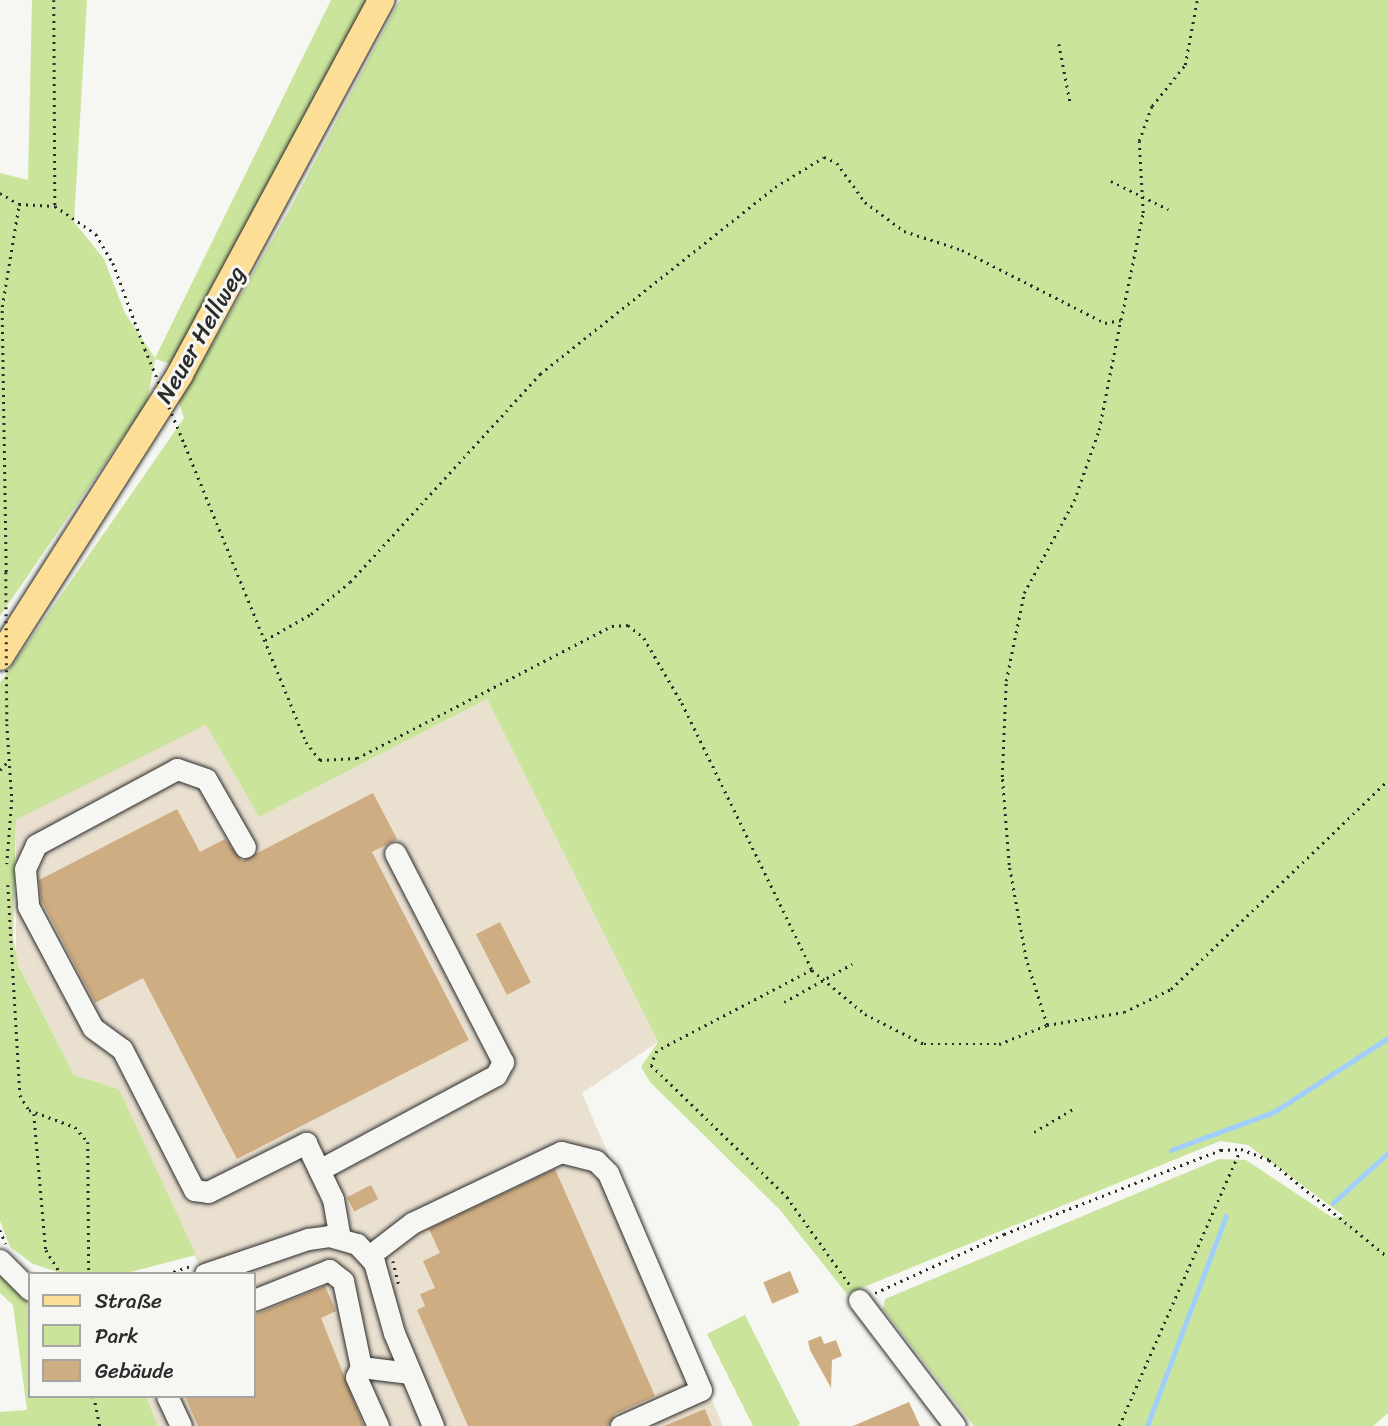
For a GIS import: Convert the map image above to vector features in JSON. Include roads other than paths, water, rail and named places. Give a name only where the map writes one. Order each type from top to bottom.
[{"type":"main road","name":"Neuer Hellweg","points":[[0,657],[180,374],[382,0]]},
{"type":"street","points":[[245,847],[206,779],[177,769],[36,845],[24,869],[28,906],[93,1028],[122,1049],[194,1190],[208,1192],[306,1143],[333,1199],[340,1237]]},
{"type":"street","points":[[319,1170],[496,1075],[503,1062],[395,853]]},
{"type":"street","points":[[369,1256],[412,1223],[561,1152],[596,1161],[608,1173],[701,1391],[621,1426]]},
{"type":"street","points":[[211,1272],[308,1239],[340,1237],[369,1256],[410,1373],[433,1426]]},
{"type":"street","points":[[0,1260],[28,1288]]},
{"type":"street","points":[[256,1299],[328,1270],[343,1281],[361,1367],[356,1377],[378,1426]]},
{"type":"street","points":[[859,1300],[955,1426]]},
{"type":"street","points":[[361,1367],[410,1373]]},
{"type":"street","points":[[168,1398],[181,1426]]},
{"type":"waterway","points":[[1171,1150],[1274,1112],[1388,1038]]},
{"type":"waterway","points":[[1333,1203],[1388,1153]]},
{"type":"waterway","points":[[1147,1426],[1226,1216]]}]
